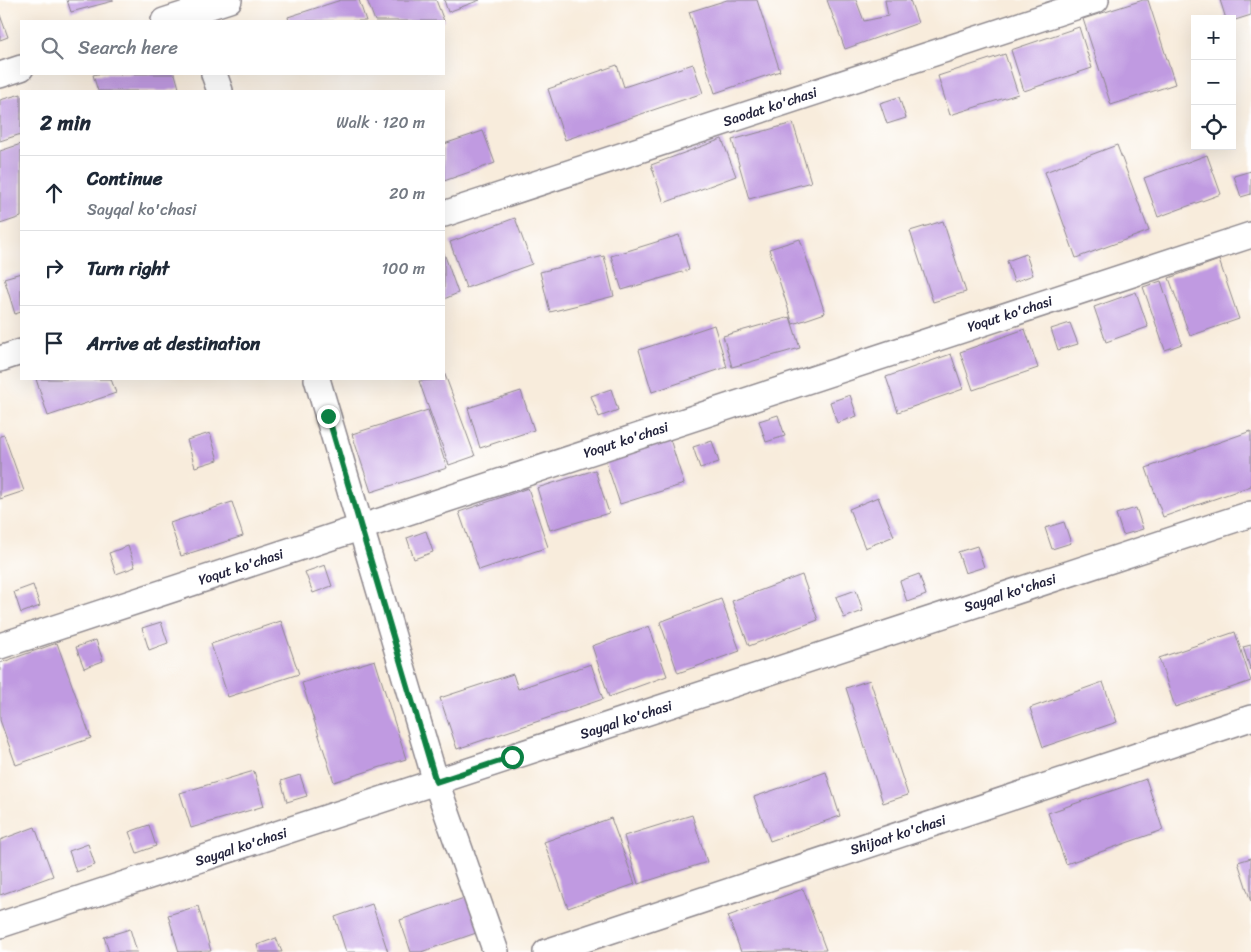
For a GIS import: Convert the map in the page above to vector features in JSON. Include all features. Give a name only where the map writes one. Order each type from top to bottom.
[{"type":"street","points":[[167,20],[229,0]]},
{"type":"street","name":"Saodat ko'chasi","points":[[445,214],[1096,0]]},
{"type":"street","points":[[0,75],[20,68]]},
{"type":"street","points":[[214,75],[220,90]]},
{"type":"street","name":"Yoqut ko'chasi","points":[[0,646],[1251,235]]},
{"type":"street","points":[[0,359],[20,352]]},
{"type":"street","points":[[317,380],[436,782],[496,952]]},
{"type":"street","name":"Sayqal ko'chasi","points":[[0,926],[1251,514]]},
{"type":"street","name":"Shijoat ko'chasi","points":[[546,952],[1251,718]]},
{"type":"building","points":[[67,0],[113,0],[113,1],[71,12]]},
{"type":"building","points":[[341,0],[359,0],[366,20],[289,20],[288,17]]},
{"type":"building","points":[[367,0],[436,0],[444,20],[375,20]]},
{"type":"building","points":[[444,0],[480,0],[448,12]]},
{"type":"building","points":[[727,0],[757,0],[780,71],[715,93],[689,12]]},
{"type":"building","points":[[827,0],[856,0],[864,21],[888,16],[885,0],[910,0],[918,23],[845,49]]},
{"type":"building","points":[[1148,0],[1175,84],[1111,105],[1083,19]]},
{"type":"building","points":[[1220,0],[1251,0],[1251,15],[1236,20],[1236,15],[1225,15]]},
{"type":"building","points":[[0,15],[8,37],[0,40]]},
{"type":"building","points":[[1079,27],[1092,68],[1024,91],[1011,50]]},
{"type":"building","points":[[1005,54],[1018,94],[950,115],[938,76]]},
{"type":"building","points":[[693,64],[703,93],[565,140],[548,89],[617,65],[624,87]]},
{"type":"building","points":[[93,75],[175,75],[179,88],[171,90],[98,90]]},
{"type":"building","points":[[20,94],[20,134],[0,141],[0,100]]},
{"type":"building","points":[[899,97],[906,118],[887,124],[880,103]]},
{"type":"building","points":[[793,123],[811,182],[749,199],[732,140]]},
{"type":"building","points":[[483,131],[495,163],[445,181],[445,144]]},
{"type":"building","points":[[722,139],[736,176],[664,203],[651,165]]},
{"type":"building","points":[[20,144],[20,217],[0,224],[0,151]]},
{"type":"building","points":[[1117,145],[1149,231],[1076,258],[1045,172]]},
{"type":"building","points":[[1207,155],[1221,194],[1158,217],[1144,178]]},
{"type":"building","points":[[1251,171],[1251,194],[1241,197],[1234,176]]},
{"type":"building","points":[[515,218],[532,264],[466,288],[450,242]]},
{"type":"building","points":[[943,221],[966,292],[933,302],[910,231]]},
{"type":"building","points":[[679,235],[689,270],[622,290],[611,256]]},
{"type":"building","points":[[800,239],[825,313],[793,324],[769,249]]},
{"type":"building","points":[[1026,254],[1033,275],[1014,282],[1007,261]]},
{"type":"building","points":[[445,256],[458,293],[445,299]]},
{"type":"building","points":[[604,256],[614,296],[550,312],[540,272]]},
{"type":"building","points":[[1219,260],[1239,319],[1190,336],[1169,278]]},
{"type":"building","points":[[20,273],[20,312],[15,314],[4,278]]},
{"type":"building","points":[[1161,281],[1182,344],[1165,350],[1143,287]]},
{"type":"building","points":[[1136,292],[1148,327],[1106,342],[1094,307]]},
{"type":"building","points":[[790,317],[800,348],[732,367],[723,336]]},
{"type":"building","points":[[1070,323],[1078,344],[1058,350],[1051,329]]},
{"type":"building","points":[[714,325],[727,367],[652,392],[639,350]]},
{"type":"building","points":[[1025,329],[1038,368],[973,390],[960,352]]},
{"type":"building","points":[[951,354],[963,389],[898,412],[886,377]]},
{"type":"building","points":[[445,375],[475,456],[449,465],[419,381],[445,380]]},
{"type":"building","points":[[36,380],[111,380],[116,393],[48,416]]},
{"type":"building","points":[[611,389],[618,410],[599,417],[591,396]]},
{"type":"building","points":[[521,391],[534,430],[480,448],[468,408]]},
{"type":"building","points":[[850,395],[857,416],[837,423],[830,402]]},
{"type":"building","points":[[428,410],[447,468],[371,492],[352,434]]},
{"type":"building","points":[[778,415],[785,436],[766,442],[759,421]]},
{"type":"building","points":[[1251,431],[1251,486],[1163,517],[1146,468]]},
{"type":"building","points":[[210,433],[218,460],[195,467],[187,440]]},
{"type":"building","points":[[4,435],[24,491],[0,499],[0,436]]},
{"type":"building","points":[[670,439],[684,484],[620,504],[605,459]]},
{"type":"building","points":[[712,441],[719,462],[700,468],[693,447]]},
{"type":"building","points":[[595,470],[609,513],[550,530],[537,488]]},
{"type":"building","points":[[528,488],[548,547],[479,570],[459,512]]},
{"type":"building","points":[[878,497],[894,536],[865,548],[849,509]]},
{"type":"building","points":[[232,502],[243,536],[181,556],[170,523]]},
{"type":"building","points":[[1136,508],[1143,529],[1123,535],[1116,514]]},
{"type":"building","points":[[1064,522],[1071,543],[1052,549],[1045,528]]},
{"type":"building","points":[[426,531],[433,552],[414,559],[407,538]]},
{"type":"building","points":[[128,546],[135,567],[116,574],[109,553]]},
{"type":"building","points":[[977,546],[984,567],[965,573],[958,552]]},
{"type":"building","points":[[325,565],[332,586],[313,593],[305,572]]},
{"type":"building","points":[[919,574],[926,595],[907,602],[900,581]]},
{"type":"building","points":[[802,575],[818,620],[749,646],[732,601]]},
{"type":"building","points":[[33,585],[40,606],[21,613],[14,592]]},
{"type":"building","points":[[856,590],[863,611],[844,618],[836,597]]},
{"type":"building","points":[[721,599],[740,651],[678,673],[660,622]]},
{"type":"building","points":[[281,621],[299,674],[228,697],[211,644]]},
{"type":"building","points":[[161,622],[168,643],[149,650],[142,628]]},
{"type":"building","points":[[649,626],[667,676],[609,697],[592,646]]},
{"type":"building","points":[[1235,632],[1251,681],[1175,707],[1159,658]]},
{"type":"building","points":[[96,640],[103,661],[84,668],[76,647]]},
{"type":"building","points":[[57,643],[91,738],[16,765],[0,720],[0,663]]},
{"type":"building","points":[[1251,645],[1251,671],[1243,647]]},
{"type":"building","points":[[375,660],[406,759],[334,782],[302,683]]},
{"type":"building","points":[[591,664],[603,699],[457,749],[440,698],[513,674],[518,689]]},
{"type":"building","points":[[870,680],[908,795],[883,803],[846,688]]},
{"type":"building","points":[[1103,682],[1117,722],[1043,747],[1030,708]]},
{"type":"building","points":[[254,771],[264,806],[191,828],[180,793]]},
{"type":"building","points":[[826,772],[840,816],[770,841],[754,797]]},
{"type":"building","points":[[300,775],[307,796],[287,802],[281,781]]},
{"type":"building","points":[[1146,779],[1163,830],[1066,864],[1048,813]]},
{"type":"building","points":[[692,815],[707,862],[638,884],[624,836]]},
{"type":"building","points":[[611,818],[635,884],[568,908],[544,842]]},
{"type":"building","points":[[149,825],[156,846],[137,853],[129,832]]},
{"type":"building","points":[[35,827],[53,876],[0,895],[0,840]]},
{"type":"building","points":[[88,844],[95,865],[76,872],[69,851]]},
{"type":"building","points":[[1251,858],[1251,902],[1238,862]]},
{"type":"building","points":[[803,889],[826,950],[741,952],[728,916]]},
{"type":"building","points":[[470,896],[482,931],[421,952],[411,952],[400,920]]},
{"type":"building","points":[[372,904],[388,952],[346,952],[335,917]]},
{"type":"building","points":[[198,906],[211,951],[179,952],[168,915]]},
{"type":"building","points":[[130,929],[137,952],[109,952],[104,937]]},
{"type":"building","points":[[276,938],[282,952],[259,952],[257,945]]},
{"type":"route","points":[[328,416],[436,782],[512,757]]}]
